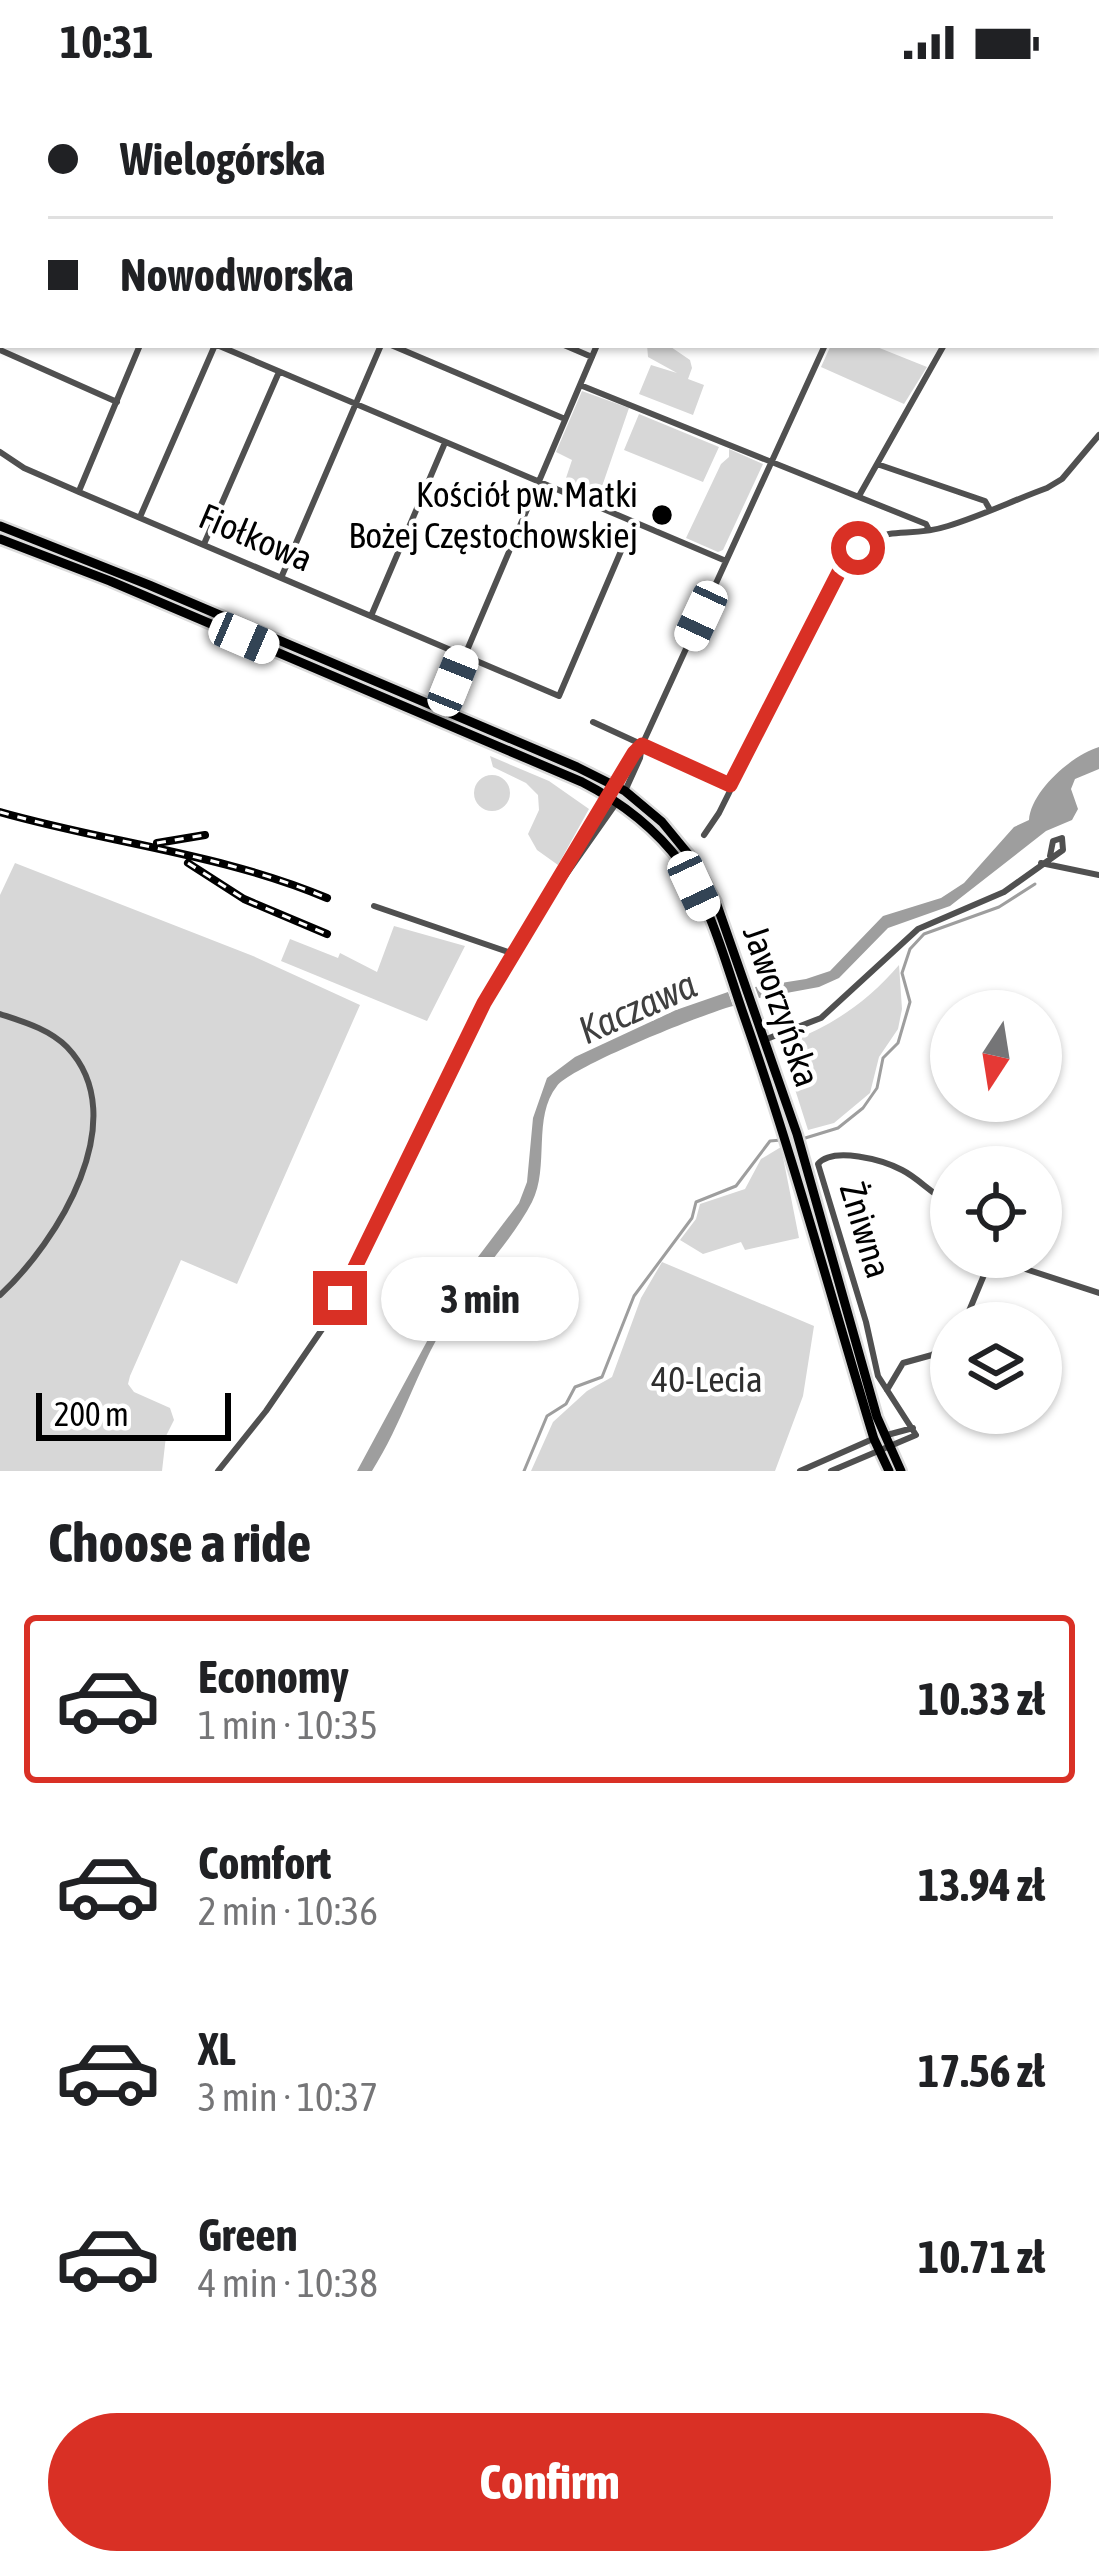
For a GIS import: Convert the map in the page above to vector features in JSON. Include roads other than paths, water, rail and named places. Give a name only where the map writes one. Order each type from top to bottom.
[{"type":"main road","name":"Jaworzyńska","points":[[0,526],[442,709],[619,788],[662,822],[694,861],[716,902],[793,1140]]},
{"type":"main road","name":"Jaworzyńska","points":[[0,539],[110,581],[612,799],[647,826],[681,864],[737,977]]},
{"type":"main road","name":"Jaworzyńska","points":[[751,1018],[764,1040],[881,1443]]},
{"type":"main road","points":[[881,1443],[889,1471]]},
{"type":"main road","points":[[881,1443],[901,1471]]},
{"type":"street","points":[[79,492],[139,348]]},
{"type":"street","points":[[140,517],[215,348]]},
{"type":"street","points":[[223,348],[726,562]]},
{"type":"street","points":[[280,578],[380,348]]},
{"type":"street","points":[[398,348],[565,419]]},
{"type":"street","points":[[571,348],[592,357]]},
{"type":"street","points":[[442,709],[596,348]]},
{"type":"street","points":[[218,1471],[325,1325],[511,953],[640,758],[824,348]]},
{"type":"street","points":[[859,496],[942,348]]},
{"type":"street","points":[[0,350],[117,402]]},
{"type":"street","points":[[204,544],[279,372]]},
{"type":"street","points":[[580,385],[859,496],[926,524],[929,530]]},
{"type":"street","points":[[704,835],[848,559],[858,548],[883,534],[945,527],[1047,488],[1061,479],[1099,435]]},
{"type":"street","points":[[371,616],[444,445]]},
{"type":"street","name":"Fiołkowa","points":[[0,452],[24,468],[559,696],[633,523]]},
{"type":"street","points":[[876,464],[985,501],[989,508]]},
{"type":"street","points":[[593,722],[730,785]]},
{"type":"street","points":[[764,1040],[821,1018],[917,929],[1004,892],[1050,856]]},
{"type":"street","points":[[1041,863],[1099,875]]},
{"type":"street","points":[[374,906],[511,953]]},
{"type":"street","points":[[0,1014],[49,1033],[69,1050],[87,1081],[93,1117],[85,1157],[62,1221],[34,1262],[0,1295]]},
{"type":"street","name":"Żniwna","points":[[881,1443],[915,1431],[874,1365],[866,1322],[818,1164],[836,1154],[898,1167],[930,1186]]},
{"type":"street","points":[[1053,1278],[1099,1293]]},
{"type":"street","points":[[887,1390],[903,1364],[930,1356]]},
{"type":"street","points":[[800,1471],[881,1443]]},
{"type":"street","points":[[831,1471],[881,1443]]},
{"type":"waterway","points":[[802,1139],[838,1128],[863,1108],[877,1088],[883,1058],[898,1043],[910,1002],[902,973],[910,949],[924,934],[999,907],[1035,884]]},
{"type":"waterway","points":[[524,1471],[547,1416],[566,1404],[575,1387],[602,1377],[634,1296],[692,1218],[696,1202],[736,1186],[770,1141],[781,1140]]},
{"type":"railway","points":[[0,812],[247,870],[327,898]]},
{"type":"railway","points":[[157,843],[205,835]]},
{"type":"railway","points":[[188,863],[244,899],[327,934]]},
{"type":"place","name":"Kościół pw. Matki Bożej Częstochowskiej","points":[[662,515]]},
{"type":"water label","name":"Kaczawa","points":[[637,1007]]},
{"type":"park label","name":"40-Lecia","points":[[707,1379]]}]
